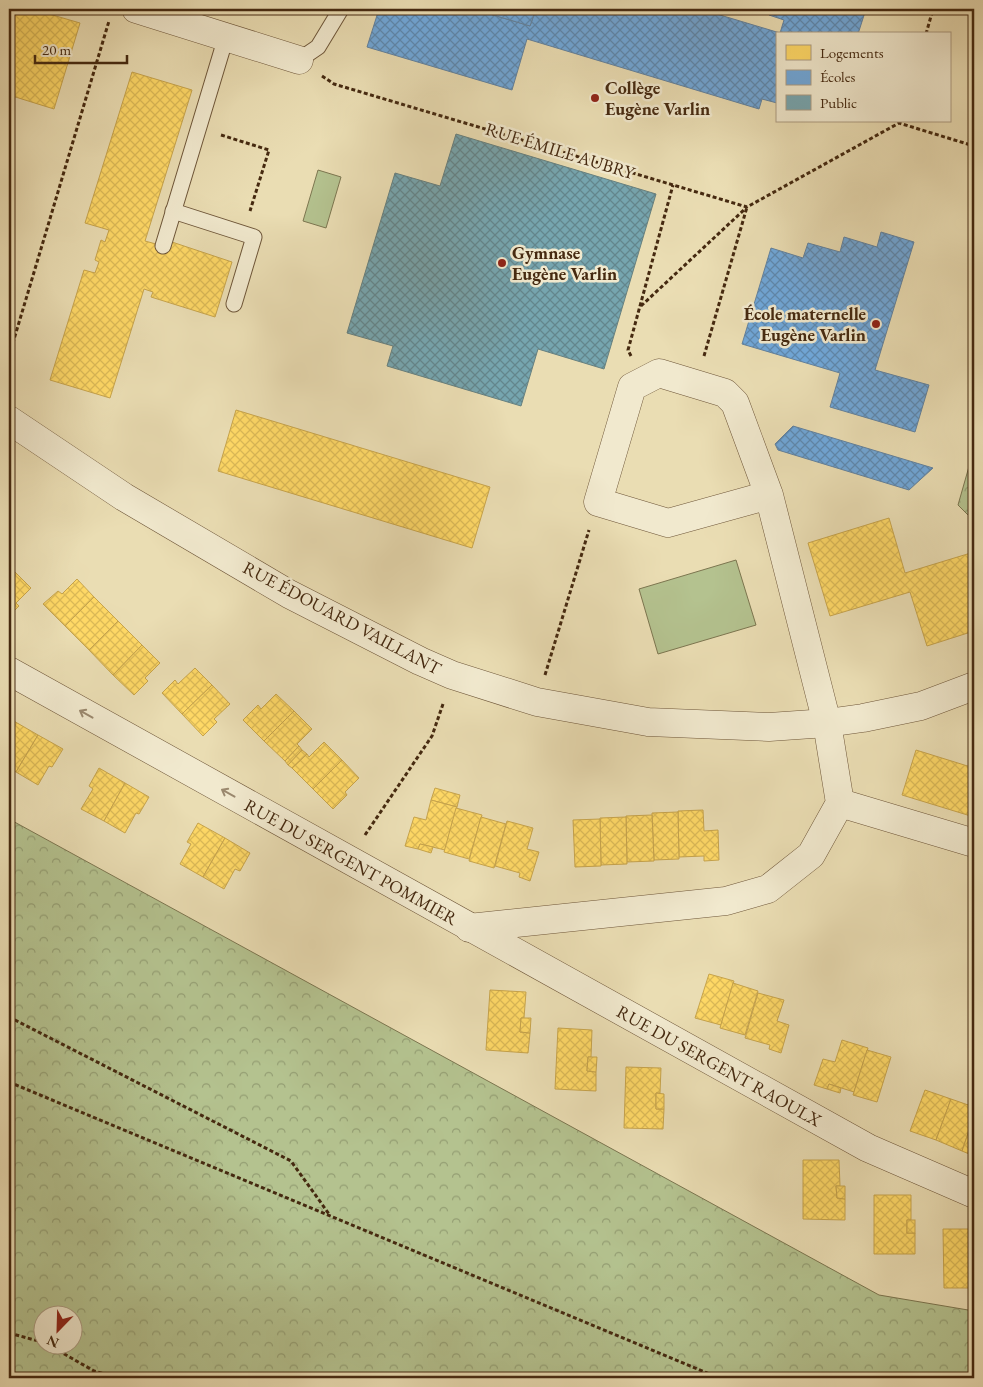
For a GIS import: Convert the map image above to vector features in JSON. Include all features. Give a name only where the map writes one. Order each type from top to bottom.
[{"type":"street","points":[[136,9],[300,60]]},
{"type":"street","points":[[770,495],[668,523],[598,502],[632,387],[658,373],[725,393],[735,404],[770,495],[828,723],[840,803],[974,844]]},
{"type":"street","name":"RUE ÉDOUARD VAILLANT","points":[[9,420],[124,497],[289,594],[420,661],[452,675],[537,702],[648,722],[768,728],[828,723],[921,706],[974,686]]},
{"type":"street","name":"RUE DU SERGENT POMMIER","points":[[9,671],[469,928],[726,901],[768,890],[811,855],[840,803]]},
{"type":"street","name":"RUE DU SERGENT RAOULX","points":[[469,928],[868,1148],[974,1194]]},
{"type":"lane","points":[[300,60],[318,47],[341,9]]},
{"type":"lane","points":[[163,246],[226,37]]},
{"type":"lane","points":[[173,211],[254,237],[234,304]]},
{"type":"path","points":[[927,32],[933,9]]},
{"type":"path","points":[[9,356],[110,18]]},
{"type":"path","name":"RUE ÉMILE AUBRY","points":[[300,60],[334,84],[747,208]]},
{"type":"path","points":[[640,306],[747,208],[899,122],[974,146]]},
{"type":"path","points":[[199,129],[269,150],[243,234]]},
{"type":"path","points":[[645,380],[628,350],[673,185]]},
{"type":"path","points":[[695,384],[747,208]]},
{"type":"path","points":[[537,702],[598,502]]},
{"type":"path","points":[[348,860],[432,736],[452,675]]},
{"type":"path","points":[[9,1017],[291,1161],[329,1215]]},
{"type":"path","points":[[9,1082],[719,1378]]},
{"type":"path","points":[[9,1334],[32,1340]]},
{"type":"path","points":[[64,1354],[94,1371],[119,1378]]},
{"type":"path","points":[[90,1378],[94,1371]]},
{"type":"green space","points":[[318,170],[341,177],[326,228],[303,221]]},
{"type":"green space","points":[[974,449],[974,521],[958,505]]},
{"type":"green space","points":[[736,560],[756,625],[658,654],[639,589]]},
{"type":"green space","points":[[9,819],[879,1295],[974,1311],[974,1378],[9,1378]]},
{"type":"building: Logements","points":[[9,9],[32,9],[80,23],[54,109],[9,95]]},
{"type":"building: Logements","points":[[132,72],[192,90],[145,241],[167,247],[169,241],[232,262],[215,317],[151,297],[153,292],[144,289],[110,398],[50,380],[84,270],[95,273],[99,262],[95,260],[101,240],[105,242],[109,230],[85,223]]},
{"type":"building: Logements","points":[[236,410],[490,487],[472,548],[218,471]]},
{"type":"building: Logements","points":[[889,518],[905,573],[974,552],[974,631],[927,646],[910,592],[830,616],[808,543]]},
{"type":"building: Logements","points":[[12,569],[31,588],[16,603],[19,606],[9,616],[9,573]]},
{"type":"building: Logements","points":[[77,579],[94,597],[65,626],[43,604],[58,591],[62,594]]},
{"type":"building: Logements","points":[[94,597],[118,621],[89,650],[65,626]]},
{"type":"building: Logements","points":[[118,621],[142,645],[113,675],[89,650]]},
{"type":"building: Logements","points":[[142,645],[160,663],[145,678],[148,681],[134,695],[113,675]]},
{"type":"building: Logements","points":[[195,668],[212,685],[182,714],[162,693],[175,680],[178,684]]},
{"type":"building: Logements","points":[[212,685],[230,704],[214,719],[217,722],[203,736],[182,714]]},
{"type":"building: Logements","points":[[276,694],[294,711],[264,741],[243,720],[258,705],[261,709]]},
{"type":"building: Logements","points":[[294,711],[312,729],[297,744],[299,746],[285,761],[264,741]]},
{"type":"building: Logements","points":[[12,720],[38,735],[16,772],[9,768],[9,725]]},
{"type":"building: Logements","points":[[38,735],[63,749],[52,767],[49,766],[38,785],[16,772]]},
{"type":"building: Logements","points":[[324,742],[342,760],[313,789],[292,768],[307,754],[309,757]]},
{"type":"building: Logements","points":[[299,746],[302,750],[288,765],[285,761]]},
{"type":"building: Logements","points":[[302,750],[307,754],[292,768],[288,765]]},
{"type":"building: Logements","points":[[916,750],[974,768],[974,817],[902,795]]},
{"type":"building: Logements","points":[[342,760],[359,778],[345,792],[347,795],[333,809],[313,789]]},
{"type":"building: Logements","points":[[99,768],[125,783],[104,821],[81,809],[93,789],[89,786]]},
{"type":"building: Logements","points":[[125,783],[149,797],[139,814],[136,813],[125,833],[104,821]]},
{"type":"building: Logements","points":[[435,788],[460,795],[457,807],[431,800]]},
{"type":"building: Logements","points":[[431,800],[457,807],[445,850],[420,844],[418,849],[405,846],[414,817],[426,820]]},
{"type":"building: Logements","points":[[456,808],[482,815],[469,859],[444,852]]},
{"type":"building: Logements","points":[[703,810],[704,831],[718,830],[719,860],[704,861],[704,856],[679,857],[678,811]]},
{"type":"building: Logements","points":[[678,812],[679,859],[654,860],[652,813]]},
{"type":"building: Logements","points":[[652,815],[654,861],[627,862],[626,816]]},
{"type":"building: Logements","points":[[481,817],[506,824],[494,868],[469,861]]},
{"type":"building: Logements","points":[[626,817],[627,864],[601,865],[600,818]]},
{"type":"building: Logements","points":[[600,819],[601,866],[575,867],[573,820]]},
{"type":"building: Logements","points":[[507,821],[533,828],[527,849],[539,852],[530,881],[519,877],[520,873],[495,866]]},
{"type":"building: Logements","points":[[198,823],[225,838],[203,877],[180,864],[191,844],[187,842]]},
{"type":"building: Logements","points":[[225,838],[250,853],[240,871],[235,869],[224,889],[203,877]]},
{"type":"building: Logements","points":[[420,844],[433,847],[431,853],[418,849]]},
{"type":"building: Logements","points":[[709,974],[734,981],[721,1025],[695,1018]]},
{"type":"building: Logements","points":[[733,983],[758,991],[745,1035],[720,1028]]},
{"type":"building: Logements","points":[[490,990],[526,992],[524,1018],[521,1018],[520,1032],[530,1033],[528,1053],[486,1050]]},
{"type":"building: Logements","points":[[758,993],[784,1000],[777,1021],[789,1025],[781,1053],[769,1049],[770,1045],[745,1038]]},
{"type":"building: Logements","points":[[521,1018],[531,1018],[530,1033],[520,1032]]},
{"type":"building: Logements","points":[[558,1028],[592,1030],[591,1057],[588,1057],[587,1071],[596,1072],[596,1091],[555,1089]]},
{"type":"building: Logements","points":[[842,1040],[868,1048],[854,1092],[829,1084],[827,1089],[814,1085],[823,1059],[835,1062]]},
{"type":"building: Logements","points":[[867,1050],[891,1057],[877,1102],[853,1095]]},
{"type":"building: Logements","points":[[588,1057],[597,1057],[596,1072],[587,1071]]},
{"type":"building: Logements","points":[[626,1067],[661,1068],[660,1093],[656,1093],[656,1109],[664,1109],[663,1129],[624,1128]]},
{"type":"building: Logements","points":[[829,1084],[841,1088],[840,1093],[827,1089]]},
{"type":"building: Logements","points":[[925,1090],[951,1099],[936,1140],[910,1131]]},
{"type":"building: Logements","points":[[656,1093],[664,1094],[664,1109],[656,1109]]},
{"type":"building: Logements","points":[[951,1099],[974,1107],[974,1116],[962,1151],[936,1140]]},
{"type":"building: Logements","points":[[974,1116],[974,1156],[962,1151]]},
{"type":"building: Logements","points":[[803,1160],[839,1160],[840,1186],[836,1186],[837,1198],[845,1199],[845,1220],[803,1219]]},
{"type":"building: Logements","points":[[836,1186],[845,1186],[845,1199],[837,1198]]},
{"type":"building: Logements","points":[[874,1195],[911,1195],[911,1220],[907,1220],[907,1233],[915,1233],[915,1254],[874,1254]]},
{"type":"building: Logements","points":[[907,1220],[915,1220],[915,1233],[907,1233]]},
{"type":"building: Logements","points":[[943,1229],[974,1229],[974,1288],[944,1288]]},
{"type":"building: Écoles","points":[[379,9],[473,9],[530,26],[536,9],[700,9],[777,32],[776,103],[762,99],[759,109],[527,39],[512,90],[367,47]]},
{"type":"building: Écoles","points":[[473,9],[536,9],[530,26]]},
{"type":"building: Écoles","points":[[771,9],[866,9],[859,32],[780,32],[784,20],[769,15]]},
{"type":"building: Écoles","points":[[881,232],[914,242],[875,370],[929,385],[915,432],[830,407],[840,373],[742,344],[771,248],[803,258],[808,243],[840,252],[844,237],[877,247]]},
{"type":"building: Écoles","points":[[793,426],[933,468],[909,490],[778,450],[775,444]]},
{"type":"building: Public","name":"Gymnase Eugène Varlin","points":[[456,134],[656,194],[604,369],[538,349],[521,406],[387,366],[393,346],[347,333],[395,173],[440,186]]},
{"type":"place","name":"Collège Eugène Varlin","points":[[595,98]]},
{"type":"place","name":"Gymnase Eugène Varlin","points":[[502,263]]},
{"type":"place","name":"École maternelle Eugène Varlin","points":[[876,324]]}]
